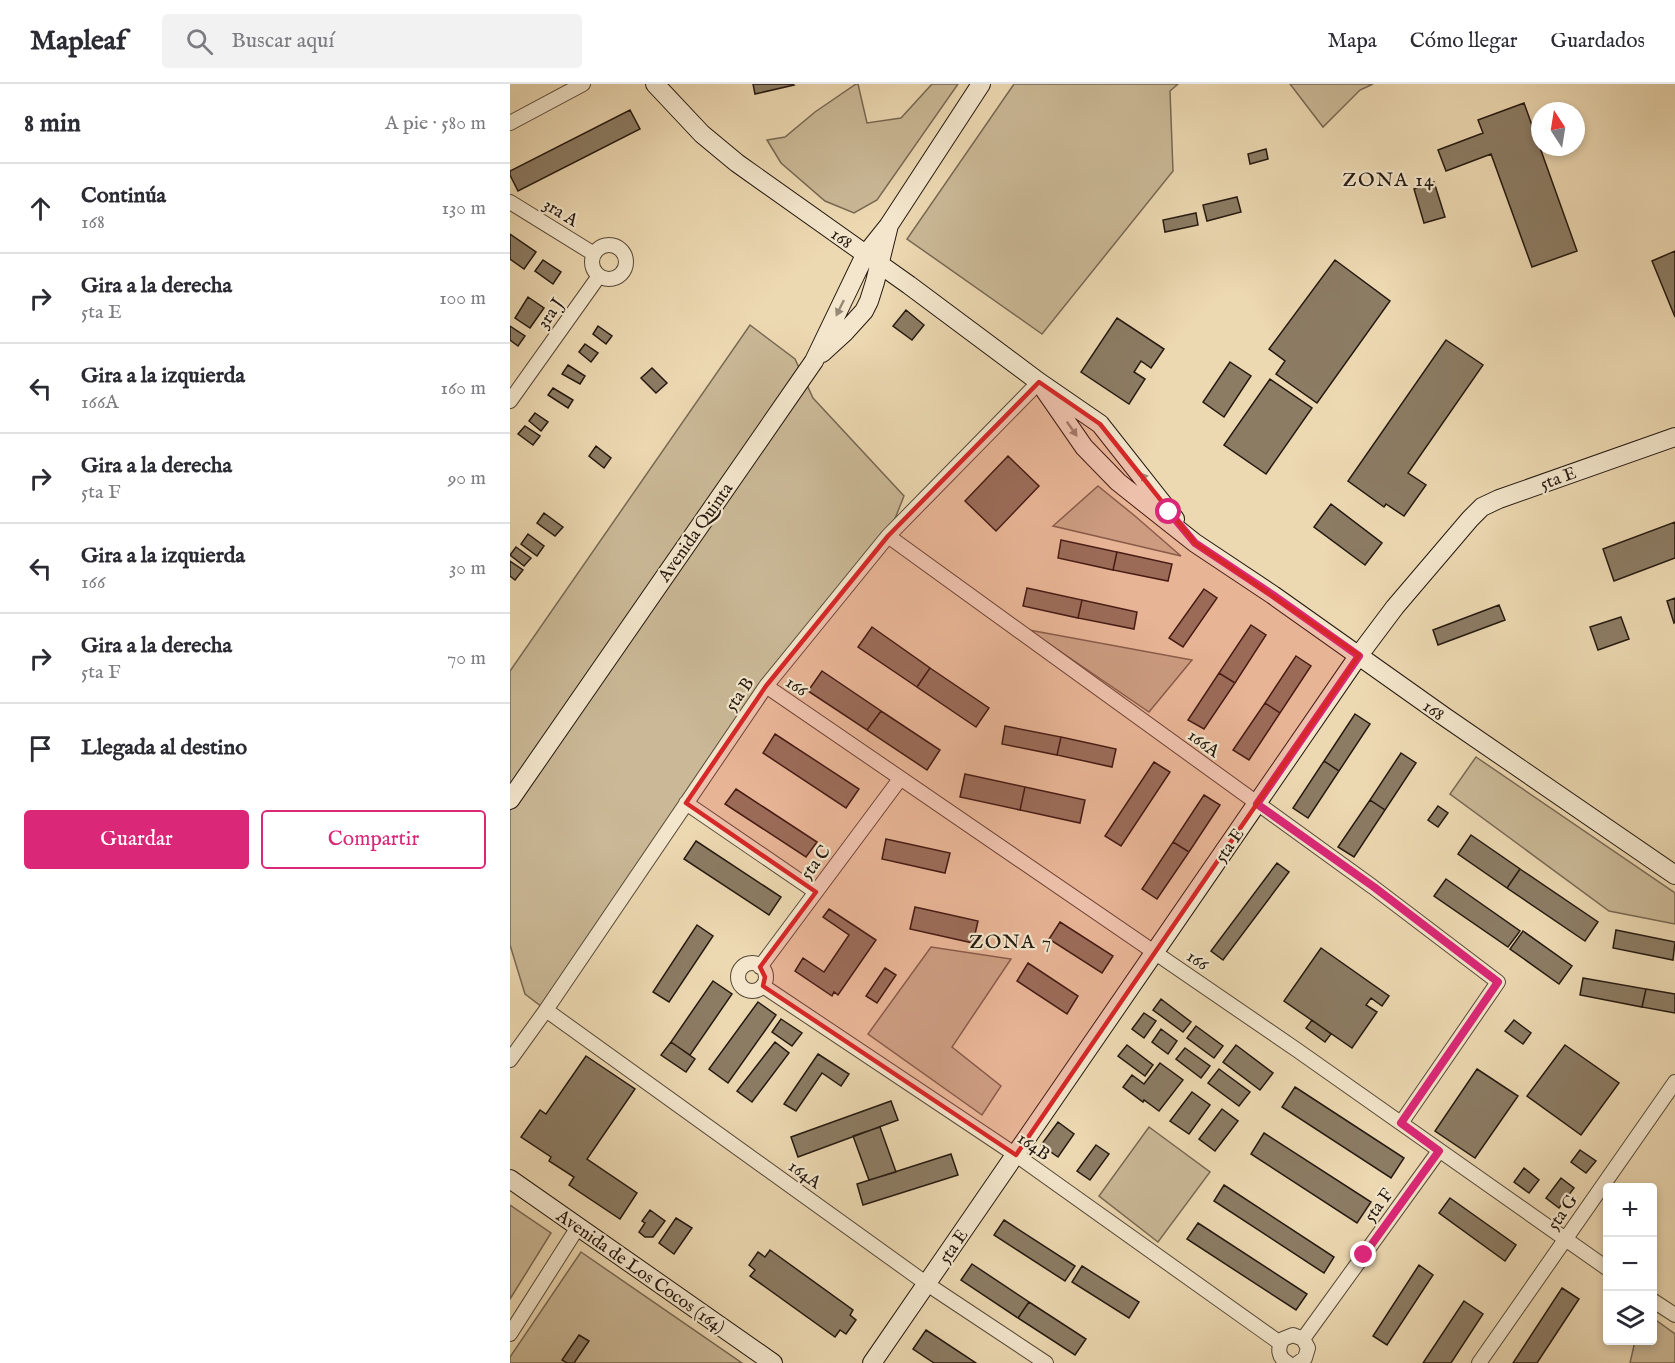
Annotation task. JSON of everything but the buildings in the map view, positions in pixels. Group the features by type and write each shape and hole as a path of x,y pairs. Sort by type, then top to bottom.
{"street":[{"path":"510,123 583,84"},
{"name":"168","path":"655,84 702,134 737,163 1100,424 1195,543"},
{"path":"814,361 864,311 869,301 872,260 889,225 981,84"},
{"name":"3ra A","path":"510,202 594,254"},
{"path":"608,244 619,248 626,257 625,267 619,276 609,279 599,276 593,268 594,254 602,246 608,244"},
{"name":"Avenida Quinta","path":"510,800 814,361 872,260"},
{"name":"3ra J","path":"510,401 599,276"},
{"path":"869,301 888,290 909,285"},
{"name":"168","path":"1039,382 1084,447 1118,483 1195,543 1675,875"},
{"name":"5ta B","path":"510,1060 766,687 888,536 1039,382"},
{"name":"5ta E","path":"872,1363 1359,656 1403,598 1470,519 1482,507 1499,499 1675,437"},
{"name":"166A","path":"888,536 1374,887 1498,982 1401,1123"},
{"name":"166","path":"766,687 1155,952 1603,1266"},
{"name":"5ta C","path":"760,967 900,779"},
{"path":"686,803 816,891"},
{"path":"754,964 760,967 765,973 763,986 754,991 747,991 738,981 739,972 746,965 754,964"},
{"name":"164B","path":"763,986 1016,1155 1280,1344"},
{"name":"164A","path":"546,1010 927,1284 1046,1363"},
{"name":"5ta G","path":"1479,1363 1675,1082"},
{"name":"5ta F","path":"1303,1339 1439,1151"},
{"name":"Avenida de Los Cocos (164)","path":"510,1179 773,1363"},
{"path":"510,1334 578,1227"},
{"path":"1657,1303 1675,1315"},
{"path":"1288,1363 1281,1357 1280,1344 1283,1339 1293,1335 1303,1339 1306,1343 1305,1358 1298,1363"}],"highlighted area":[{"path":"1039,382 1100,424 1195,543 1359,655 1016,1155 763,986 765,977 760,967 816,892 686,803 766,686 888,536"}],"shaded area":[{"path":"858,84 867,123 901,118 932,84 958,84 877,200 854,213 825,201 781,163 767,140 785,137 815,112"},
{"path":"1014,84 1178,84 1170,91 1173,171 1042,334 907,239"},
{"path":"1290,84 1373,84 1360,90 1323,127"},
{"path":"750,325 795,359 813,398 904,496 888,536 766,686 546,1010 525,994 510,945 510,671"},
{"path":"1098,486 1135,516 1181,556 1053,526"},
{"path":"1029,630 1192,660 1149,712"},
{"path":"1476,757 1675,893 1675,924 1609,911 1450,794"},
{"path":"931,947 1011,959 952,1047 1001,1086 982,1115 868,1034"},
{"path":"1149,1127 1210,1172 1158,1242 1099,1196"},
{"path":"510,1205 551,1233 510,1299"},
{"path":"581,1252 742,1363 510,1363 510,1357"},
{"path":"1657,1321 1675,1334 1675,1363 1630,1363 1634,1345 1657,1345"}],"district":[{"name":"ZONA 14","path":"1389,179"},
{"name":"ZONA 7","path":"1011,941"}],"route":[{"path":"1169,512 1195,543 1359,656 1257,804 1374,887 1498,982 1401,1123 1439,1151 1364,1255"}]}
